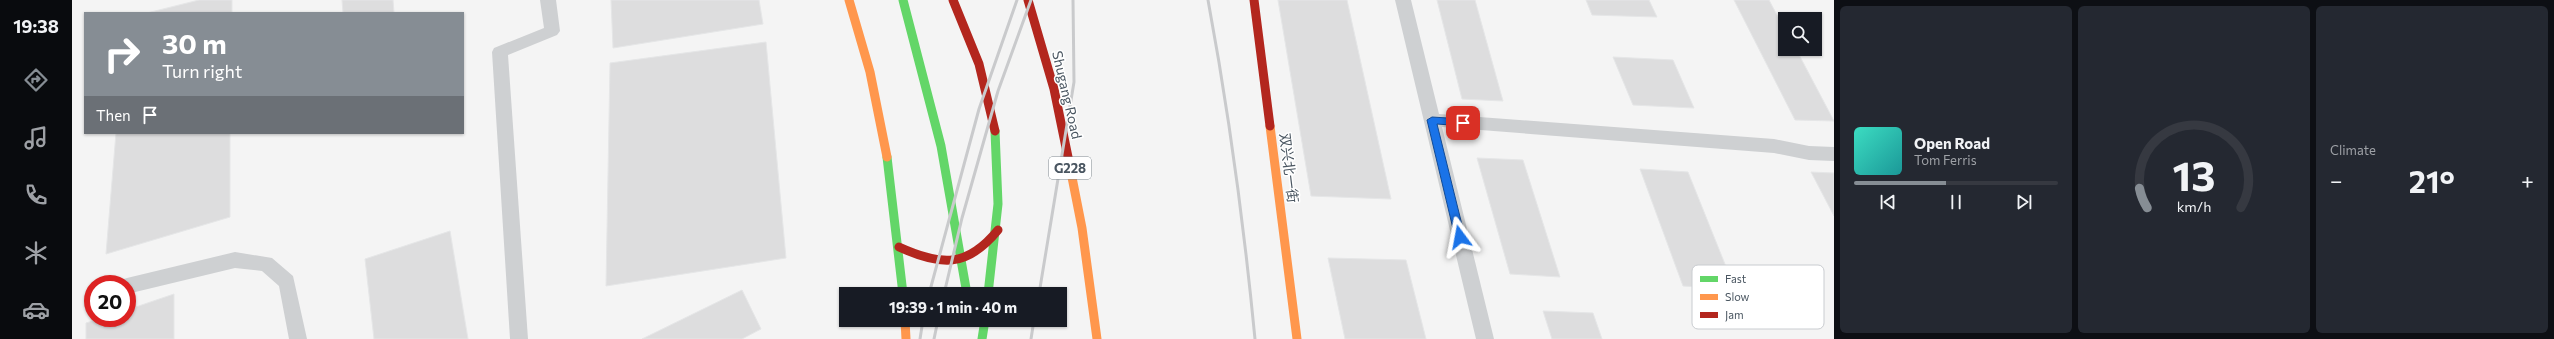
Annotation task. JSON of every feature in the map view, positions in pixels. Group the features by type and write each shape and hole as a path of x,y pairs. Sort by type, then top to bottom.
{"main road":[{"path":"849,0 872,82 899,248 902,287"},
{"path":"903,0 919,53 941,145 966,287"},
{"path":"953,0 978,55 996,130 1000,176 998,230 989,287"},
{"name":"Shugang Road","path":"1028,0 1054,89 1082,228 1097,339"},
{"name":"双兴北一街","path":"1254,0 1297,339"},
{"path":"899,248 920,259 942,261 968,258 985,247 998,230"},
{"path":"905,327 906,339"},
{"path":"982,339 983,327"}],"lane":[{"path":"519,339 500,52 552,31 548,0"},
{"path":"1403,0 1485,339"},
{"path":"1432,120 1774,146 1809,153 1834,154"},
{"path":"136,284 235,260 266,264 287,282 298,339"}],"building":[{"path":"199,0 232,0 232,12 151,12"},
{"path":"342,0 393,0 394,12 343,12"},
{"path":"611,0 759,0 763,24 613,48"},
{"path":"1278,0 1347,0 1391,199 1311,196"},
{"path":"1437,0 1475,0 1503,101 1462,99"},
{"path":"1586,0 1649,0 1657,17 1592,15"},
{"path":"1734,0 1769,0 1778,17 1778,56 1800,56 1834,121 1795,120"},
{"path":"766,42 786,258 606,286 610,63"},
{"path":"1613,57 1673,60 1694,108 1633,105"},
{"path":"116,134 230,134 230,217 106,254"},
{"path":"1477,158 1523,160 1560,277 1510,274"},
{"path":"1640,169 1688,172 1725,265 1692,265 1692,287 1683,286"},
{"path":"1811,172 1834,173 1834,216"},
{"path":"450,231 468,339 374,339 365,259"},
{"path":"1328,258 1406,260 1426,339 1345,339"},
{"path":"742,290 761,329 742,339 642,339"},
{"path":"174,294 174,339 86,339 86,327 136,327 136,307"},
{"path":"1543,311 1593,313 1602,339 1552,339"}],"railway":[{"path":"931,287 979,109 1017,0"},
{"path":"946,287 962,218 998,91 1031,0"},
{"path":"1040,287 1074,82 1073,0"},
{"path":"1208,0 1223,85 1235,169 1255,339"},
{"path":"920,339 922,327"},
{"path":"934,339 937,327"},
{"path":"1031,339 1033,327"}],"traffic: fast":[{"path":"903,0 933,109 956,220 966,287"},
{"path":"989,287 998,204 995,131"},
{"path":"887,157 902,287"},
{"path":"982,339 984,327"}],"traffic: slow":[{"path":"849,0 870,72 887,157"},
{"path":"1270,126 1297,339"},
{"path":"1069,162 1082,228 1097,339"},
{"path":"905,327 906,339"}],"traffic: jam":[{"path":"953,0 979,64 989,97 995,131"},
{"path":"1028,0 1054,89 1069,162"},
{"path":"1254,0 1270,126"},
{"path":"899,247 914,254 928,258 941,261 953,261 965,258 976,252 987,243 998,230"}],"route":[{"path":"1460,237 1432,120 1463,123"}]}
